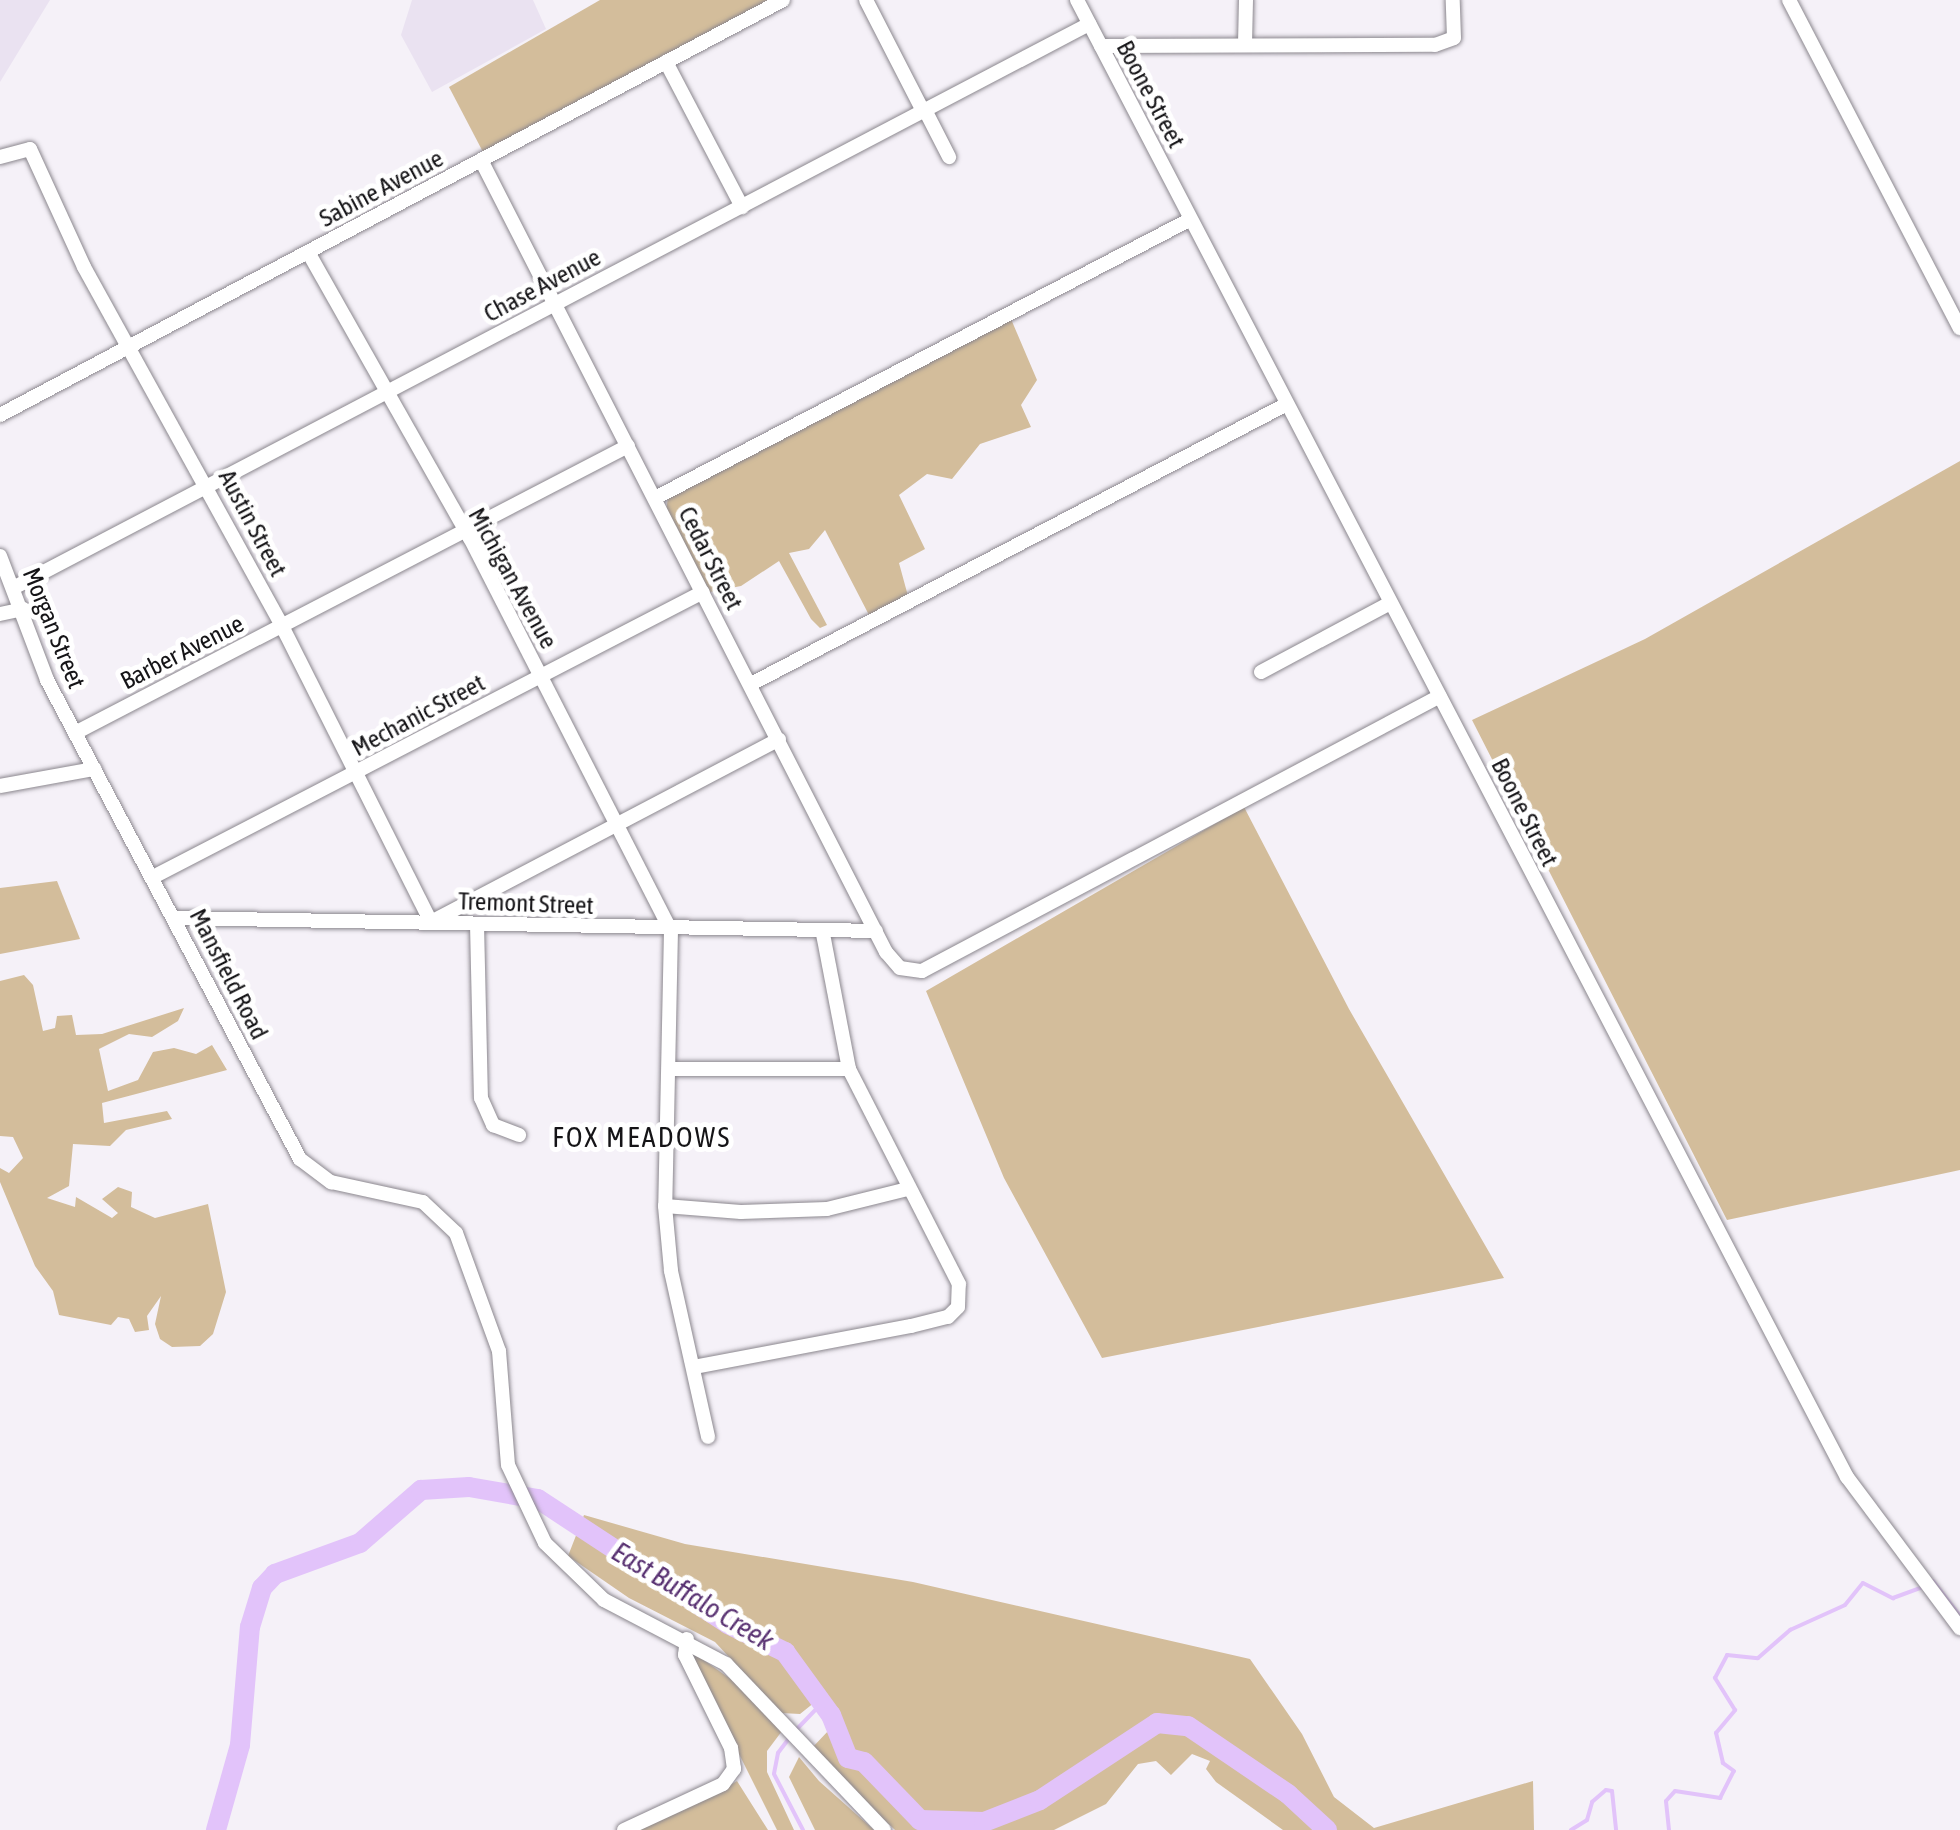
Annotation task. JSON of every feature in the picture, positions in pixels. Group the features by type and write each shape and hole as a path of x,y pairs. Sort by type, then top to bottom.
{"street":[{"name":"Sabine Avenue","path":"0,415 783,0"},
{"path":"866,0 949,158"},
{"name":"Boone Street","path":"1077,0 1847,1477 1960,1628"},
{"path":"1245,44 1246,0"},
{"path":"1100,46 1435,45 1454,38 1453,0"},
{"path":"1789,0 1960,328"},
{"name":"Chase Avenue","path":"16,587 1089,24"},
{"path":"666,62 742,207"},
{"name":"Austin Street","path":"0,157 30,149 130,346 282,626 430,922"},
{"name":"Cedar Street","path":"480,160 876,931 892,961 908,972 930,967 1440,696"},
{"path":"655,498 1191,220"},
{"name":"Michigan Avenue","path":"308,252 464,532 671,930"},
{"path":"751,684 1288,404"},
{"name":"Barber Avenue","path":"75,732 628,446"},
{"name":"Morgan Street","path":"0,556 16,587 47,680 94,769"},
{"name":"Mechanic Street","path":"153,877 703,592"},
{"path":"1261,672 1390,603"},
{"path":"0,614 22,610"},
{"path":"430,922 779,739"},
{"path":"0,786 94,769"},
{"name":"Mansfield Road","path":"94,769 305,1166 332,1182 431,1207 461,1244 493,1328 512,1476 546,1543 594,1592 687,1640"},
{"name":"Tremont Street","path":"175,918 823,934 876,931"},
{"path":"477,924 481,1098 494,1125 518,1135"},
{"path":"671,930 665,1206 671,1271 708,1437"},
{"path":"694,1367 948,1316 958,1307 959,1284 849,1069 823,934"},
{"path":"669,1069 849,1069"},
{"path":"665,1206 741,1212 828,1209 908,1189"},
{"path":"624,1830 723,1784 734,1769 731,1748 685,1655 687,1640 736,1673 884,1830"}],"shaded area":[{"path":"0,0 50,0 0,82"},
{"path":"412,0 533,0 546,29 432,92 401,35"},
{"path":"600,0 769,0 483,152 449,87"},
{"path":"1011,319 1037,380 1021,405 1031,427 980,444 952,479 927,474 899,495 925,549 899,563 908,596 869,615 825,530 809,549 789,553 827,625 820,628 811,619 779,561 741,586 710,592 666,512 668,497"},
{"path":"1960,461 1960,1170 1727,1220 1472,720 1645,639"},
{"path":"1244,807 1349,1009 1504,1278 1102,1358 1004,1178 926,991"},
{"path":"57,881 80,939 0,954 0,888"},
{"path":"24,975 33,985 43,1031 55,1028 57,1016 72,1015 76,1035 102,1034 184,1008 178,1021 152,1037 129,1034 99,1049 108,1091 138,1080 153,1052 174,1048 196,1054 212,1045 227,1070 102,1103 104,1123 167,1111 172,1119 126,1130 110,1146 73,1144 69,1186 47,1198 75,1207 76,1197 112,1218 118,1213 102,1199 118,1187 132,1192 131,1207 155,1218 208,1204 226,1292 213,1334 200,1346 172,1347 160,1339 155,1324 161,1296 147,1316 149,1330 135,1332 129,1319 118,1317 111,1325 59,1315 53,1291 35,1266 0,1182 0,1168 9,1173 23,1158 13,1137 0,1136 0,981"},
{"path":"584,1515 685,1544 913,1582 1250,1659 1302,1734 1334,1797 1374,1828 1533,1781 1534,1830 1283,1830 1216,1782 1206,1769 1210,1761 1192,1754 1171,1775 1156,1761 1138,1764 1106,1804 1054,1830 895,1830 810,1750 830,1729 815,1702 800,1714 781,1713 715,1642 629,1598 568,1556"},
{"path":"695,1654 742,1687 782,1731 767,1751 767,1772 794,1830 777,1830 694,1664"},
{"path":"799,1757 819,1781 874,1830 815,1830 789,1777"},
{"path":"737,1781 768,1830 636,1830 717,1793"}],"waterway":[{"name":"East Buffalo Creek","path":"216,1830 240,1745 250,1627 262,1588 275,1574 360,1543 421,1490 469,1487 538,1499 728,1624 785,1652 831,1715 848,1758 864,1762 920,1820 984,1822 1040,1800 1157,1723 1188,1726 1288,1794 1327,1830"},
{"path":"1933,1581 1960,1616"},
{"path":"1669,1830 1666,1801 1675,1791 1720,1798 1734,1771 1723,1763 1716,1733 1735,1710 1715,1678 1727,1655 1758,1658 1790,1630 1845,1605 1863,1583 1893,1598 1921,1588"},
{"path":"796,1730 823,1702"},
{"path":"790,1737 778,1753 774,1774 803,1830"},
{"path":"1571,1830 1587,1820 1592,1802 1606,1790 1612,1791 1616,1830"}],"district":[{"name":"FOX MEADOWS","path":"642,1137"}]}
